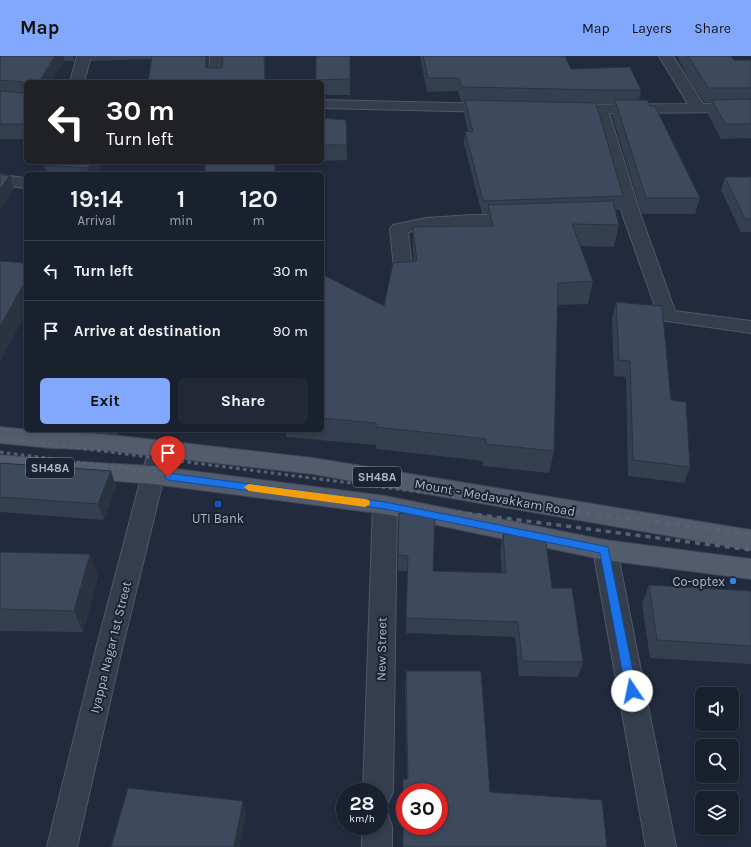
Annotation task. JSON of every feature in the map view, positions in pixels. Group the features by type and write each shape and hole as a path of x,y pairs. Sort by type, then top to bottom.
{"main road":[{"name":"Mount - Medavakkam Road","path":"0,435 51,440 104,436 160,448 313,466 690,531 751,540"},
{"name":"SH48A","path":"0,463 153,475 385,505 605,550 751,569"}],"street":[{"path":"78,80 84,56"},
{"path":"216,80 217,56"},
{"path":"666,56 699,109"},
{"path":"324,104 506,108"},
{"path":"553,109 699,109 749,111"},
{"path":"601,110 624,217 667,316 751,327"},
{"path":"0,180 24,183"},
{"path":"404,277 399,230 408,226 445,222 530,219"},
{"name":"Iyappa Nagar 1st Street","path":"62,847 160,448"},
{"name":"New Street","path":"378,783 385,505"},
{"path":"605,550 661,847"},
{"path":"376,847 377,835"}],"building":[{"path":"0,56 55,56 40,80 24,80 24,124 0,124 0,91 23,93 23,84 22,82 0,80"},
{"path":"152,56 206,56 206,68 222,68 223,56 264,56 265,80 148,80"},
{"path":"316,56 350,56 350,79 316,80"},
{"path":"423,56 565,56 571,69 630,67 641,90 462,87 459,78 428,78"},
{"path":"688,56 731,56 734,60 751,60 751,88 708,88"},
{"path":"751,99 751,124 725,124 712,100"},
{"path":"465,100 596,103 623,196 483,201 465,131 473,132"},
{"path":"615,100 647,100 650,106 655,106 700,198 646,198"},
{"path":"324,118 346,120 347,145 324,145"},
{"path":"45,164 91,164 88,168 44,165"},
{"path":"205,164 275,164 275,172 205,172"},
{"path":"0,175 10,175 0,190"},
{"path":"725,177 751,177 751,219 745,219"},
{"path":"613,201 619,225 572,224 593,281 558,283 554,451 486,444 486,439 376,427 376,423 324,418 324,275 384,306 393,263 417,261 413,227 493,226 488,205"},
{"path":"0,261 24,263 24,287 22,287 0,327"},
{"path":"616,302 662,306 671,400 686,402 690,467 633,460 630,361 619,360"},
{"path":"0,463 111,471 98,504 0,497"},
{"path":"399,513 435,515 433,571 506,573 503,534 545,535 552,588 572,588 583,662 522,661 518,622 406,618 408,556 398,555"},
{"path":"0,552 90,554 74,611 0,609"},
{"path":"649,585 751,591 751,646 657,640"},
{"path":"406,671 481,671 490,792 602,800 607,847 403,847 403,835 448,835 448,783 403,783 403,779 408,779"},
{"path":"128,788 243,801 234,847 111,847"}],"railway":[{"path":"0,438 584,513"},
{"path":"0,452 465,513"},
{"path":"457,512 751,550"},
{"path":"576,512 751,534"}],"slow traffic":[{"path":"249,487 365,503"}],"place":[{"name":"UTI Bank","path":"218,504"},
{"name":"Co-optex","path":"733,581"}],"route":[{"path":"168,477 385,505 605,550 632,691"}]}
